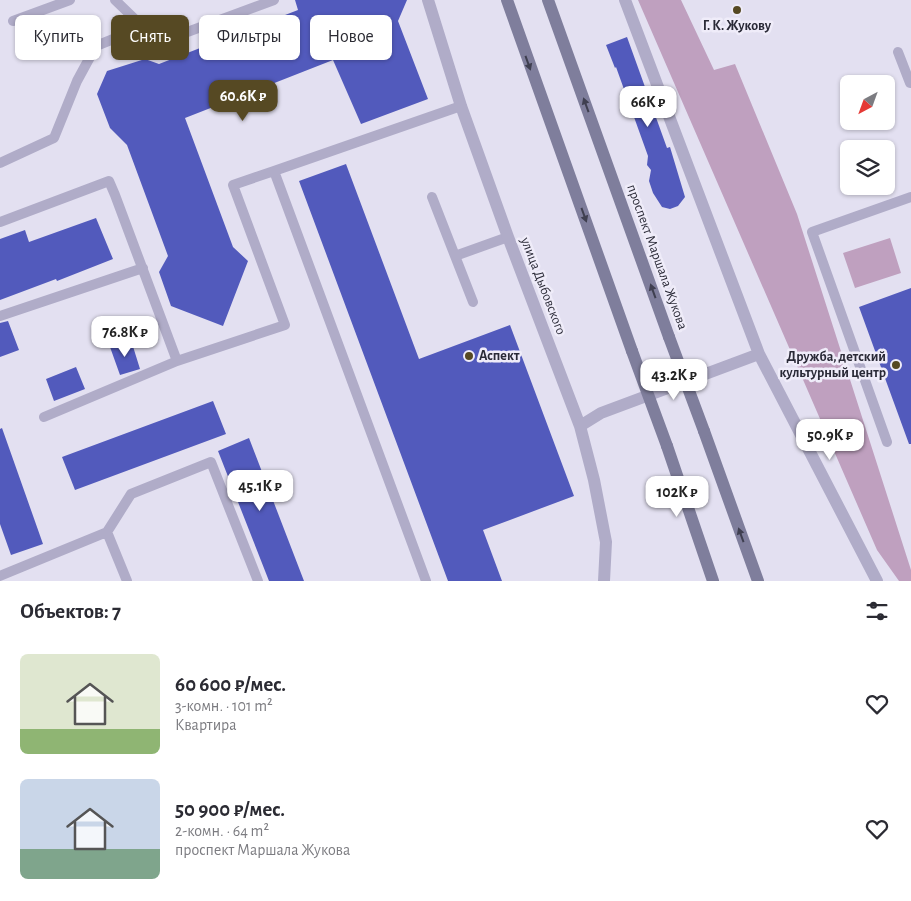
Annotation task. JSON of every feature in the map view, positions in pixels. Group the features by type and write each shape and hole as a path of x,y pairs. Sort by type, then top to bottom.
{"main road":[{"path":"507,0 667,446 713,581"},
{"name":"проспект Маршала Жукова","path":"548,0 758,581"}],"street":[{"path":"625,0 759,354 876,581"},
{"name":"улица Дыбовского","path":"429,3 460,106 580,426 594,480 606,542 604,581"},
{"path":"580,426 601,413 759,354"}],"lane":[{"path":"12,20 70,0"},
{"path":"115,0 131,15"},
{"path":"189,31 274,0"},
{"path":"0,163 54,138 77,81 96,46 111,40"},
{"path":"898,52 911,84"},
{"path":"44,417 178,361 285,325 233,185 460,106"},
{"path":"274,171 426,581"},
{"path":"0,222 109,181 178,361"},
{"path":"432,197 472,302"},
{"path":"887,442 812,232 911,197"},
{"path":"455,256 508,237"},
{"path":"0,316 143,268"},
{"path":"0,576 107,532 131,494 211,462 256,580"},
{"path":"107,532 127,581"}],"shaded area":[{"path":"638,0 681,0 714,70 735,64 797,214 911,570 911,581 899,581 877,550"},
{"path":"890,238 901,273 855,288 843,253"}],"building":[{"path":"295,0 407,0 398,21 428,99 361,124 333,60 185,118 233,247 248,261 223,326 171,306 159,272 168,256 127,145 110,128 97,94 107,71 142,60 159,64 169,60 189,60 189,52 199,48 199,60 300,60 300,15 285,15 298,10"},
{"path":"627,37 667,148 670,147 685,197 678,206 670,209 662,207 653,193 649,181 651,170 647,165 648,156 616,67 606,45"},
{"path":"346,164 419,359 510,325 574,496 483,530 502,581 448,581 299,181"},
{"path":"96,218 113,259 57,281 56,279 0,300 0,239 25,230 29,242"},
{"name":"Дружба, детский культурный центр","path":"911,288 911,444 909,444 859,307"},
{"path":"8,321 19,350 0,357 0,323"},
{"path":"131,340 140,369 120,375 110,347"},
{"path":"76,367 85,389 54,401 46,379"},
{"path":"213,401 226,434 75,490 62,457"},
{"path":"2,428 43,544 11,555 0,524 0,429"},
{"path":"249,438 304,581 269,581 218,451"}],"place":[{"name":"Г. К. Жукову","path":"737,10"},
{"name":"Аспект","path":"469,356"},
{"name":"Дружба, детский культурный центр","path":"896,365"}]}
